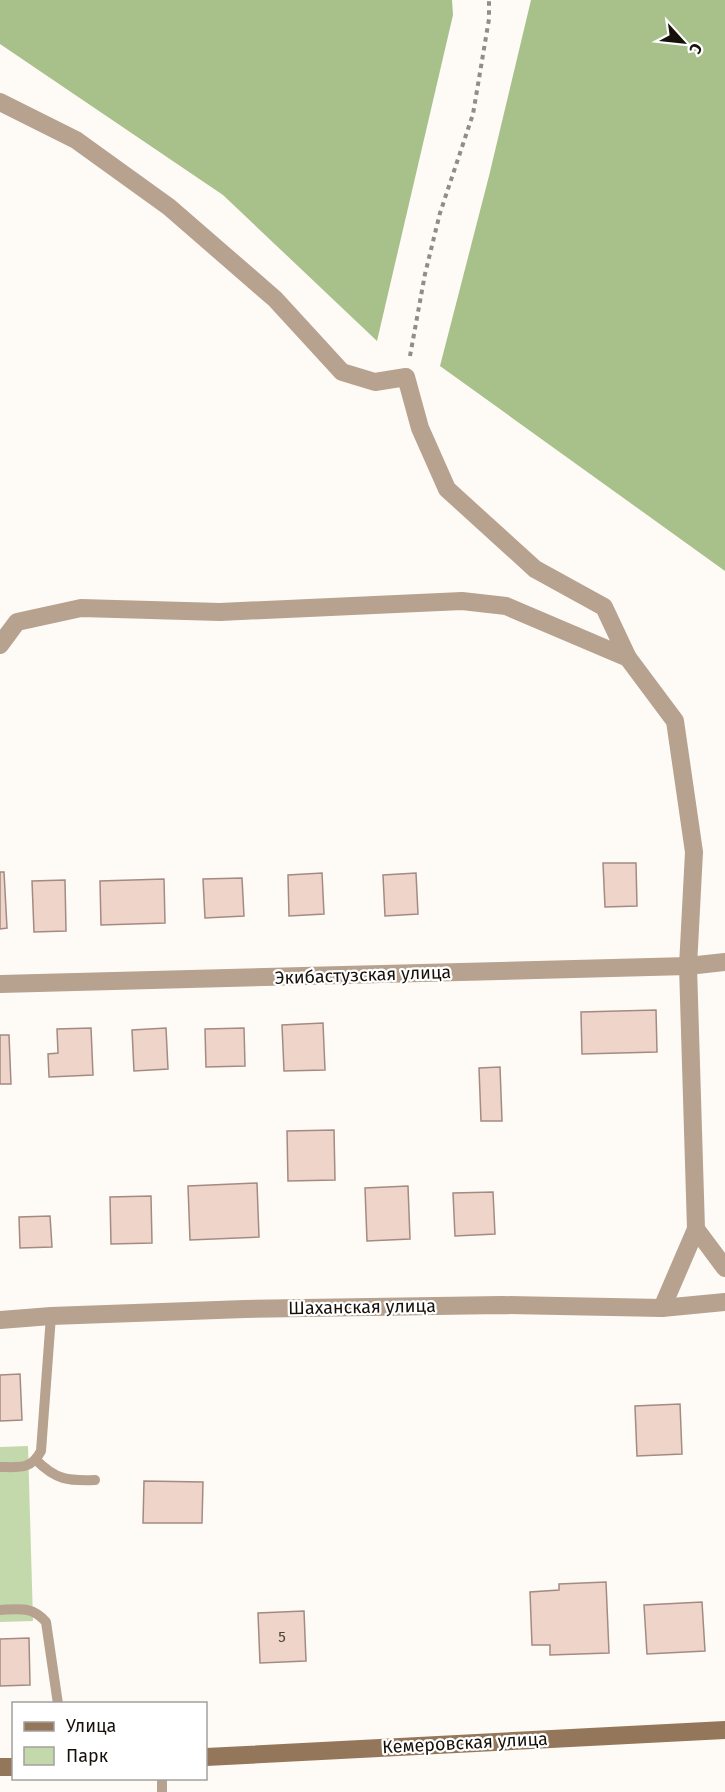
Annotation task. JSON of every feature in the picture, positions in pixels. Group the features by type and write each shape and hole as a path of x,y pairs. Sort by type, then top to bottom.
{"street":[{"path":"0,102 76,140 169,207 275,299 342,372 375,382 406,377 420,428 447,489 535,569 604,607 627,658 675,721 693,852 688,966 696,1229 662,1308"},
{"path":"0,645 17,622 81,608 220,612 462,602 506,606 627,658"},
{"name":"Экибастузская улица","path":"0,984 688,966 725,962"},
{"path":"696,1229 725,1268"},
{"name":"Шаханская улица","path":"0,1320 245,1309 490,1305 662,1308 725,1302"},
{"name":"Кемеровская улица","path":"207,1757 725,1730"}],"lane":[{"path":"0,1467 26,1467 36,1460 41,1451 51,1316"},
{"path":"36,1460 49,1473 62,1478 72,1481 95,1480"},
{"path":"0,1610 37,1612 46,1622 58,1702"}],"path":[{"path":"406,377 425,274 440,213 473,114 489,19 489,0"}],"green space":[{"path":"0,0 452,0 453,15 377,341 223,195 0,44"},
{"path":"531,0 725,0 725,571 440,366"},
{"path":"28,1446 33,1621 0,1622 0,1447"}],"building":[{"path":"603,863 636,863 637,906 605,907"},
{"path":"0,872 4,872 7,928 0,929"},
{"path":"322,873 324,914 289,916 288,875"},
{"path":"416,873 418,914 385,916 383,875"},
{"path":"242,878 244,916 205,918 203,879"},
{"path":"164,879 165,923 101,925 100,881"},
{"path":"65,880 66,931 34,932 32,881"},
{"path":"656,1010 657,1052 582,1054 581,1012"},
{"path":"323,1023 325,1070 284,1071 282,1025"},
{"path":"91,1028 93,1075 49,1077 48,1054 58,1053 57,1029"},
{"path":"166,1028 168,1069 134,1071 132,1030"},
{"path":"244,1028 245,1066 206,1067 205,1029"},
{"path":"0,1035 9,1035 11,1084 0,1084"},
{"path":"500,1067 502,1121 481,1121 479,1068"},
{"path":"334,1130 335,1180 288,1181 287,1131"},
{"path":"257,1183 259,1237 190,1240 188,1186"},
{"path":"408,1186 410,1239 367,1241 365,1188"},
{"path":"493,1192 495,1234 455,1236 453,1193"},
{"path":"151,1196 152,1243 111,1244 110,1197"},
{"path":"50,1216 52,1247 20,1248 19,1217"},
{"path":"20,1374 22,1420 0,1421 0,1375"},
{"path":"680,1404 682,1454 637,1456 635,1406"},
{"path":"144,1481 203,1482 202,1523 143,1523"},
{"path":"606,1582 609,1653 550,1655 550,1645 532,1645 530,1592 559,1590 559,1584"},
{"path":"702,1602 705,1651 647,1654 644,1605"},
{"path":"304,1611 306,1661 260,1663 258,1613"},
{"path":"29,1638 30,1685 0,1686 0,1639"}]}
